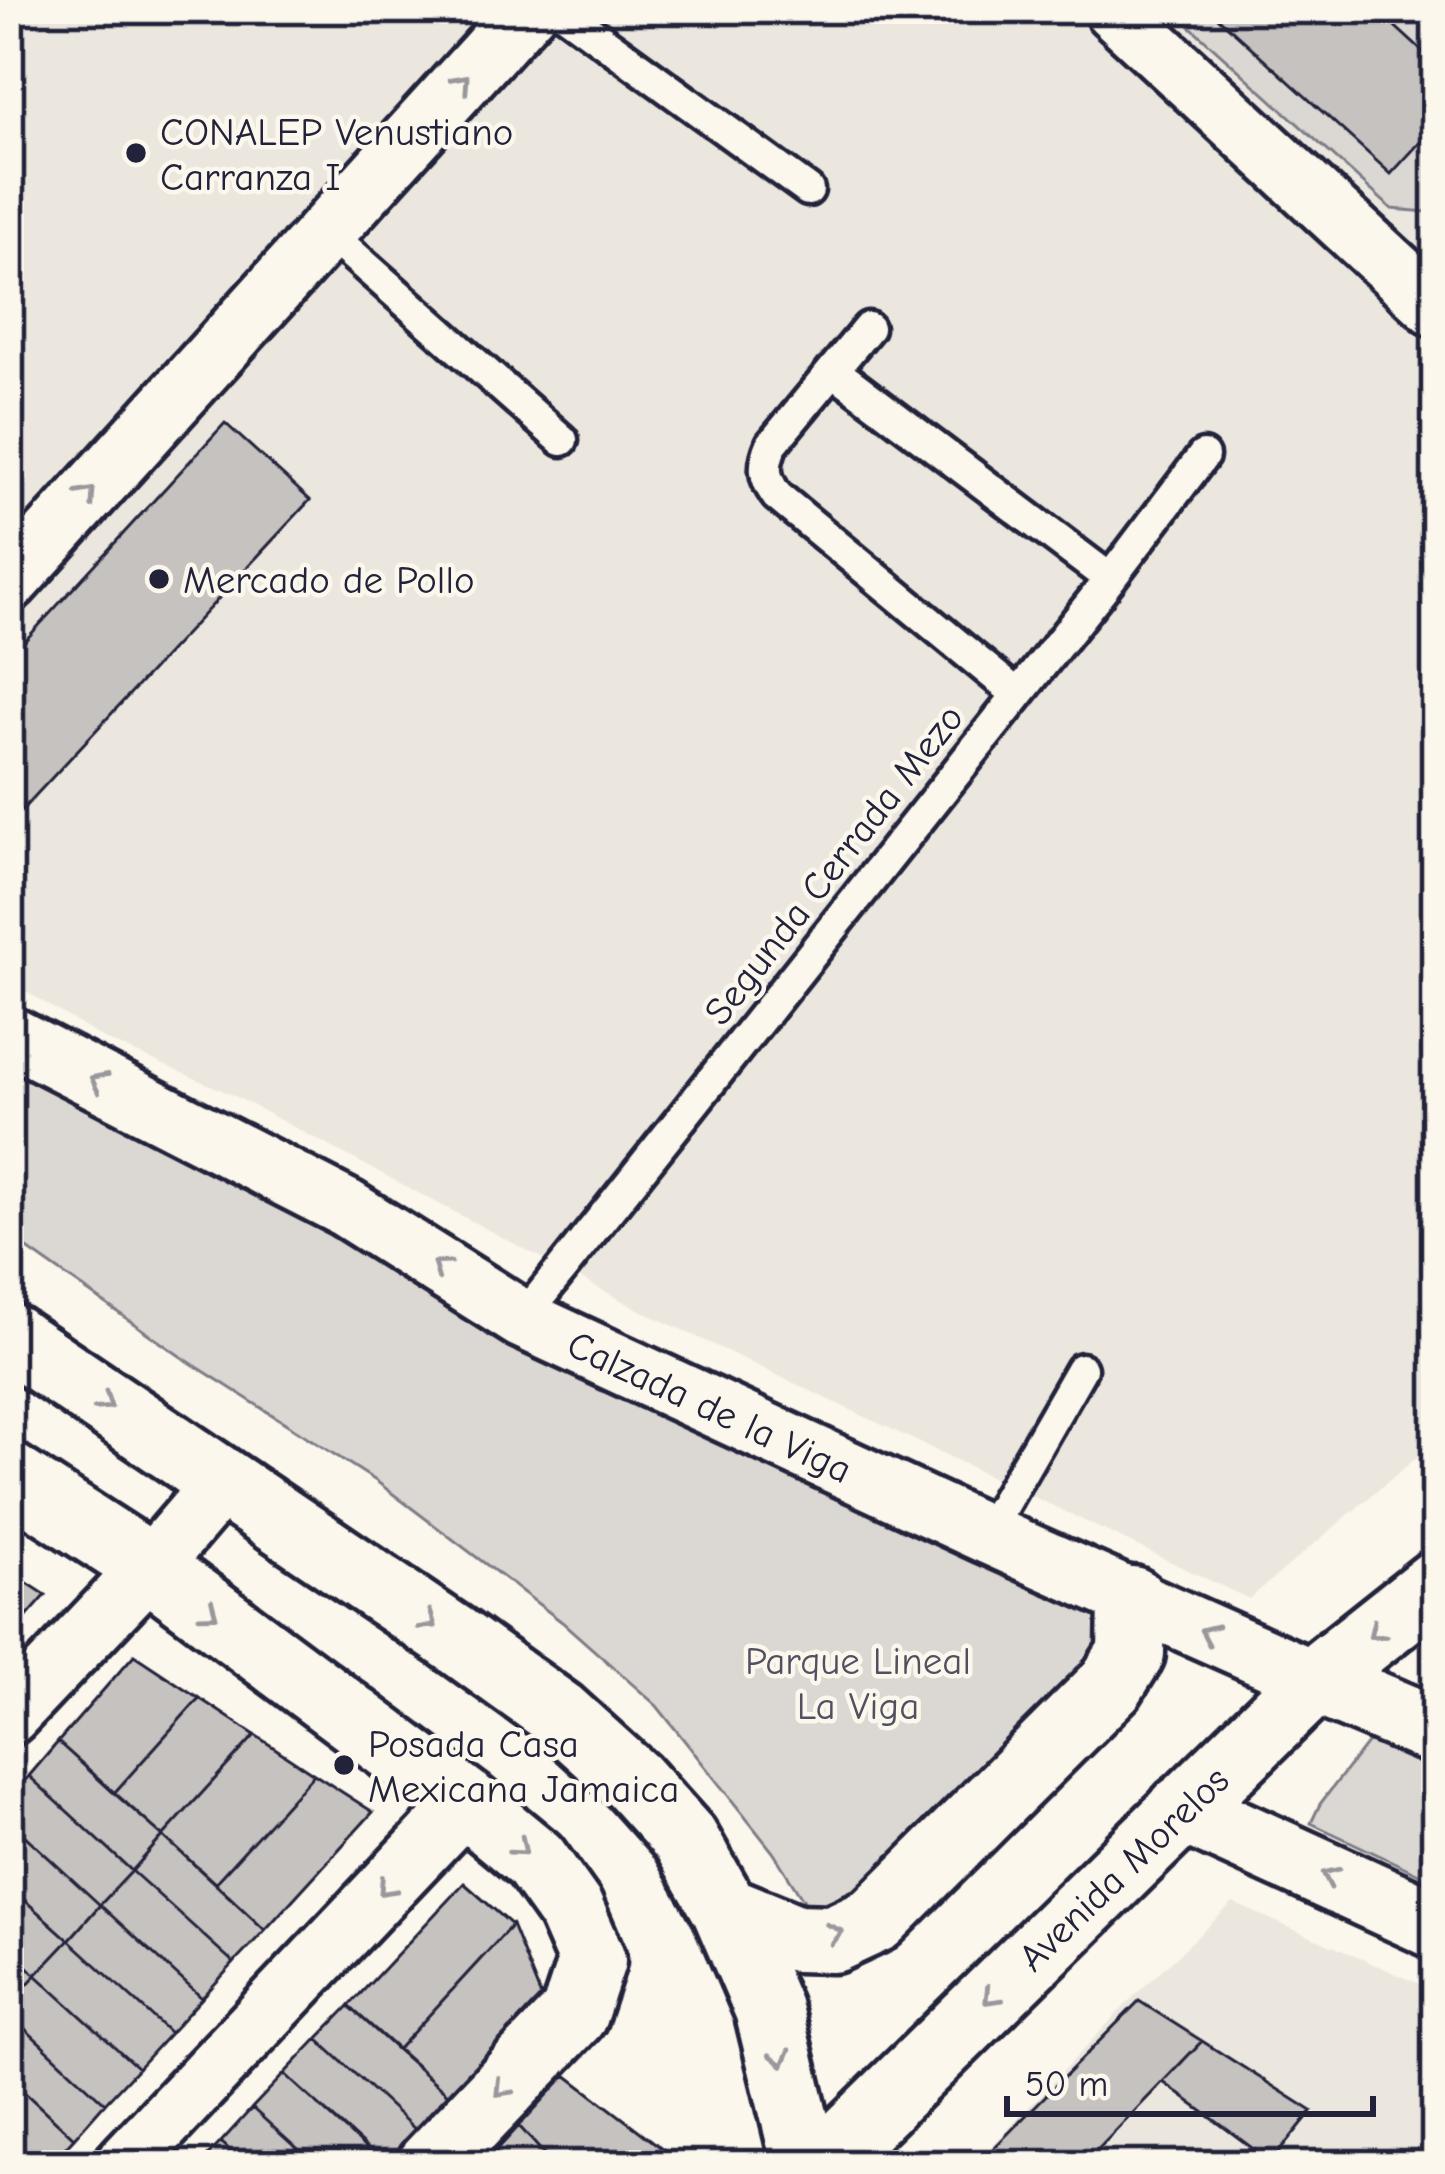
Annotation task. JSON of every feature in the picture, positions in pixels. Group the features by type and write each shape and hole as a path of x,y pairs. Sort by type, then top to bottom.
{"main road":[{"path":"9,1337 559,1714 632,1780 685,1839 725,1909 768,2008 806,2165"},
{"path":"9,1476 150,1567 466,1803 535,1860 570,1909 592,1960 574,2014 430,2165"},
{"name":"Avenida Morelos","path":"821,2165 1316,1680 1436,1584"},
{"path":"725,1909 796,1938 832,1939 876,1919 1111,1685 1131,1653 1132,1600"},
{"name":"Calzada de la Viga","path":"1316,1680 1436,1731"},
{"path":"1182,1809 1436,1925"}],"street":[{"path":"9,582 528,9"},
{"path":"1113,9 1426,278"},
{"name":"Calzada de la Viga","path":"9,1035 346,1208 522,1319 986,1534 1316,1680"},
{"path":"9,1716 222,1484"},
{"path":"123,2165 466,1803"}],"lane":[{"path":"559,9 808,190"},
{"path":"327,232 562,440"},
{"path":"868,328 772,444 765,461 766,481 777,496 1017,694"},
{"path":"833,371 1110,579"},
{"name":"Segunda Cerrada Mezo","path":"522,1319 1203,456"},
{"path":"986,1534 1082,1369"}],"shaded area":[{"path":"9,9 1436,9 1436,1441 1249,1599 640,1310 233,1095 102,1038 9,981"},
{"path":"1233,1903 1436,1991 1436,2165 974,2165 1133,1997"}],"green space":[{"path":"1171,9 1436,9 1436,203 1427,212 1392,209"},
{"name":"Parque Lineal La Viga","path":"9,1060 1100,1615 1102,1667 910,1874 813,1915 773,1852 657,1706 562,1622 376,1481 180,1356 9,1236"},
{"path":"1385,1739 1436,1756 1436,1882 1311,1823 1367,1743"}],"building":[{"path":"1209,9 1376,9 1436,64 1436,125 1391,174"},
{"name":"Mercado de Pollo","path":"225,423 310,500 9,824 9,658"},
{"path":"9,1571 46,1595 11,1635 9,1634"},
{"path":"134,1655 199,1698 114,1793 58,1742"},
{"path":"199,1698 255,1735 163,1836 114,1793"},
{"path":"255,1735 314,1774 215,1883 163,1836"},
{"path":"58,1742 163,1836 132,1871 29,1776"},
{"path":"314,1774 373,1812 265,1930 215,1883"},
{"path":"29,1776 132,1871 100,1905 9,1821 9,1797"},
{"path":"9,1821 100,1905 69,1940 9,1886"},
{"path":"163,1836 265,1930 234,1963 132,1871"},
{"path":"132,1871 234,1963 202,1998 100,1905"},
{"path":"464,1883 512,1925 397,2050 349,2006"},
{"path":"9,1886 69,1940 36,1975 9,1950"},
{"path":"100,1905 202,1998 170,2033 69,1940"},
{"path":"512,1925 541,1997 450,2096 397,2050"},
{"path":"69,1940 170,2033 138,2068 36,1975"},
{"path":"9,1950 36,1975 9,2004"},
{"path":"36,1975 138,2068 105,2103 9,2014 9,2004"},
{"path":"1139,2001 1202,2041 1083,2165 977,2165"},
{"path":"349,2006 450,2096 417,2131 317,2039"},
{"path":"9,2014 105,2103 74,2138 9,2078"},
{"path":"317,2039 417,2131 386,2165 284,2074"},
{"path":"1202,2041 1312,2111 1271,2162 1163,2082"},
{"path":"284,2074 384,2165 315,2165 252,2108"},
{"path":"566,2075 684,2165 554,2165 519,2126"},
{"path":"9,2078 74,2138 49,2165 34,2165 9,2142"},
{"path":"252,2108 315,2165 246,2165 221,2142"},
{"path":"519,2126 554,2165 483,2165"},
{"path":"9,2142 34,2165 9,2165"},
{"path":"221,2142 246,2165 199,2165"}],"place":[{"name":"CONALEP Venustiano Carranza I","path":"136,153"},
{"name":"Mercado de Pollo","path":"159,579"},
{"name":"Posada Casa Mexicana Jamaica","path":"344,1765"}]}
